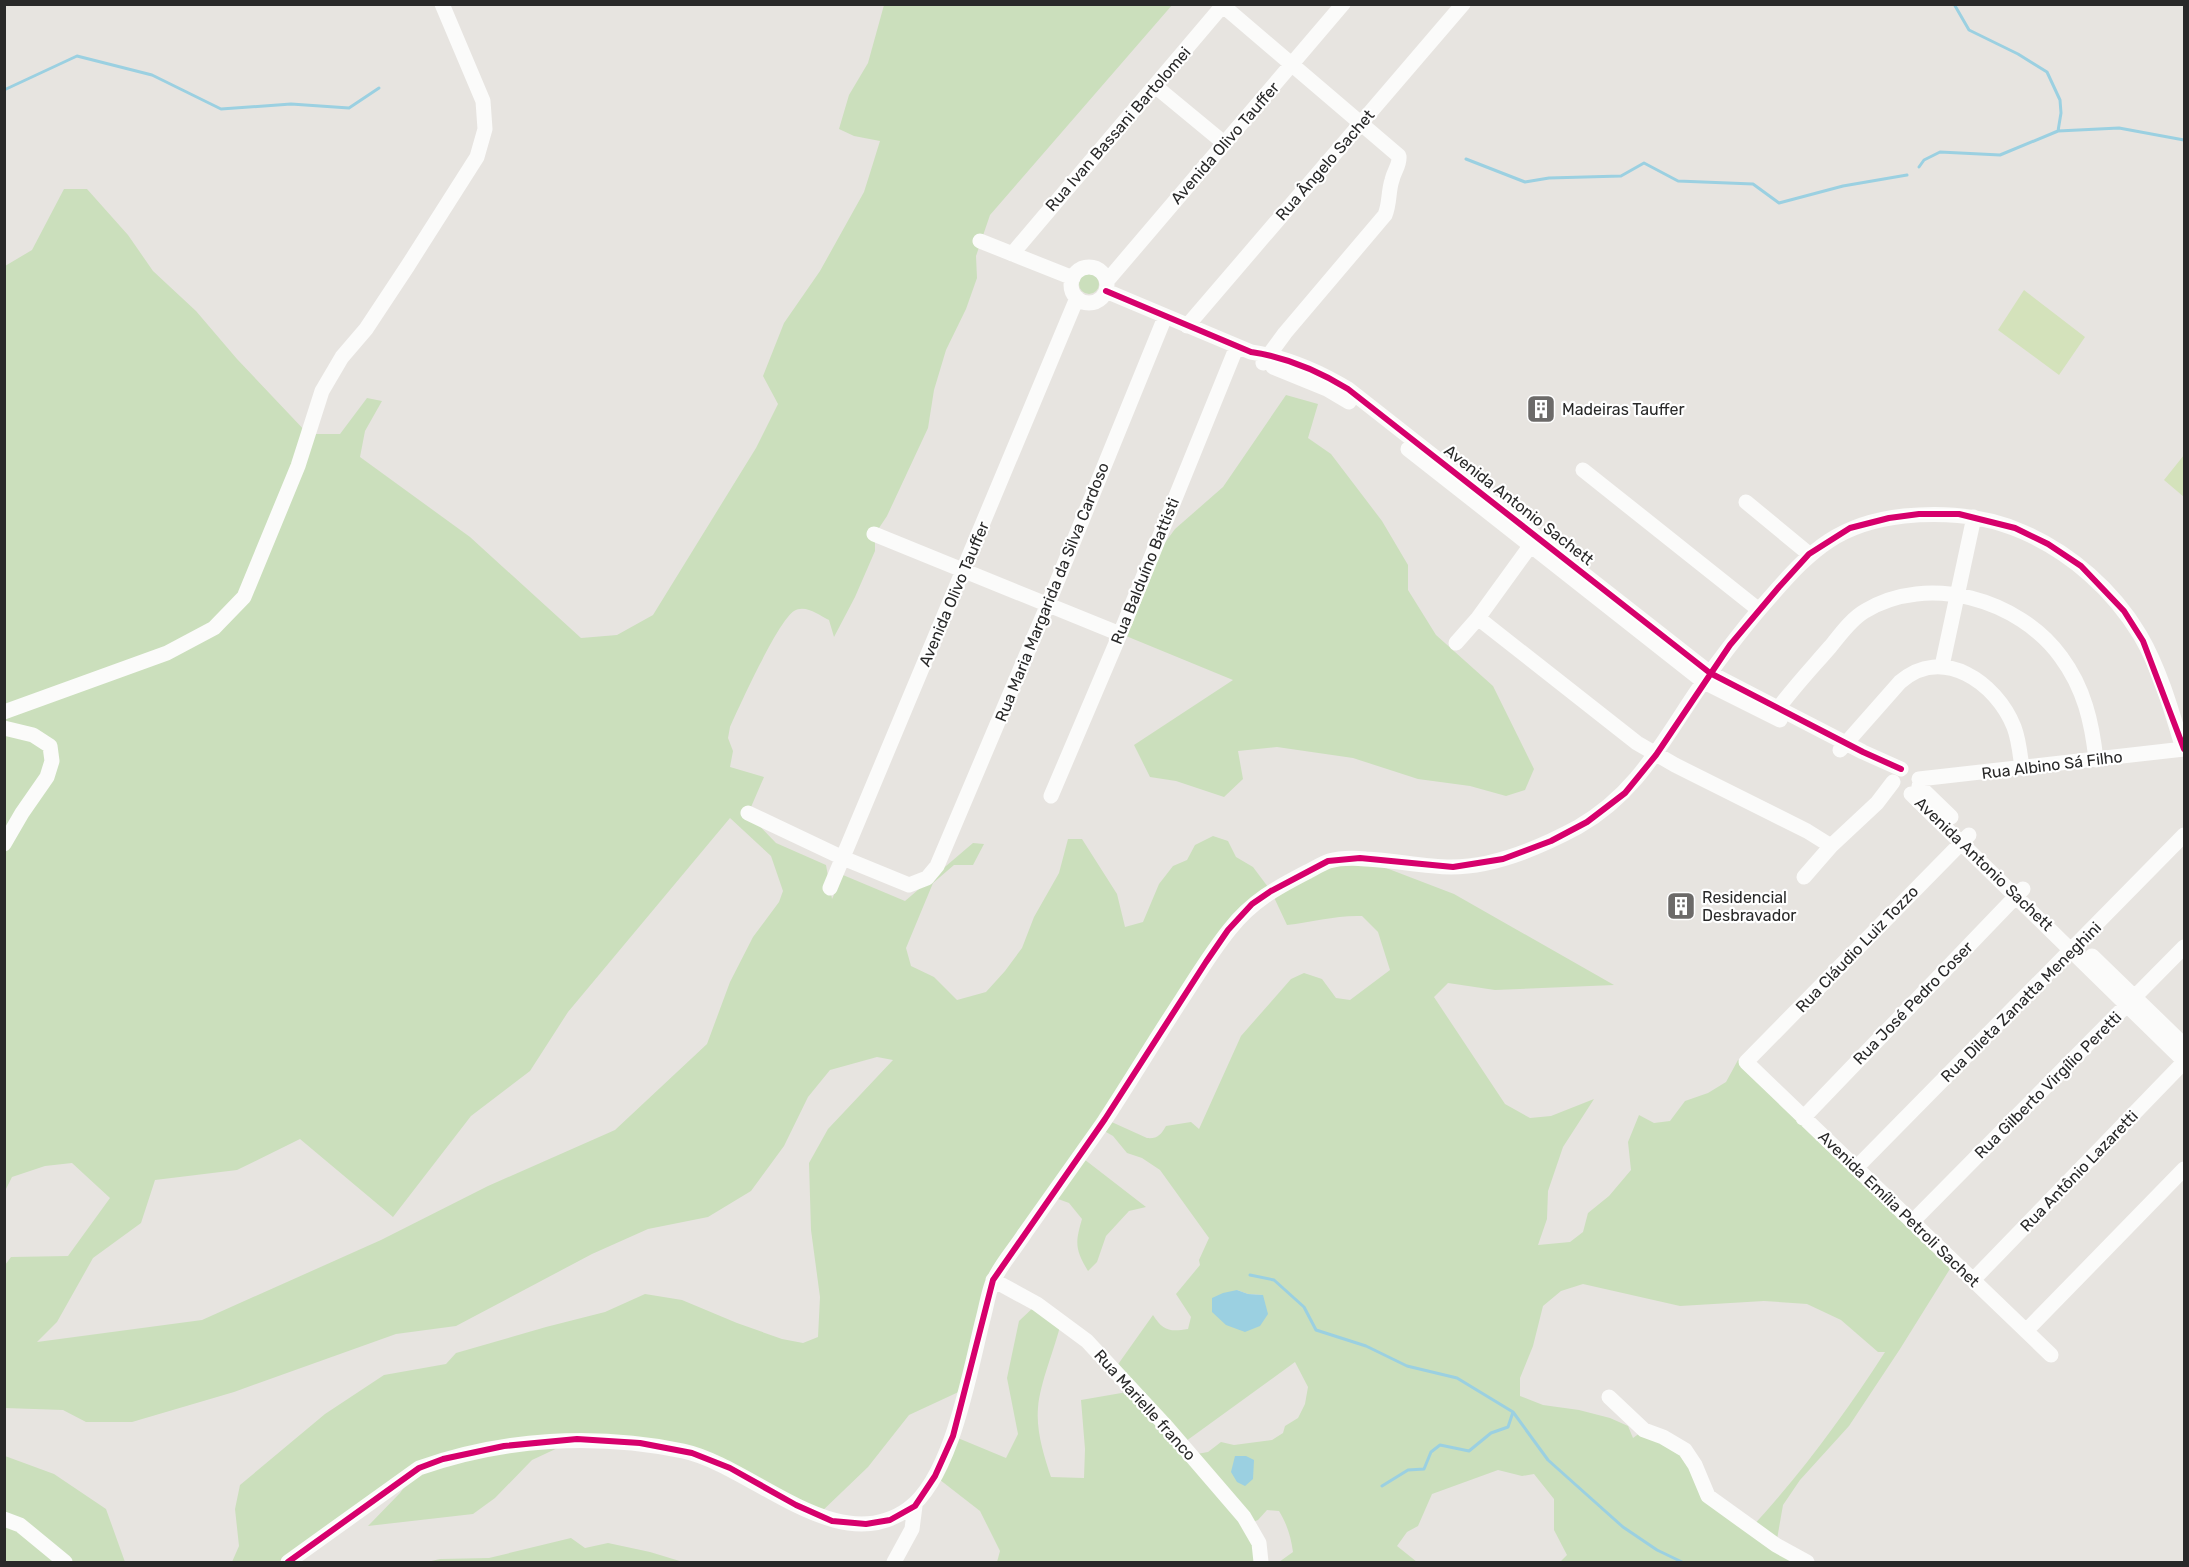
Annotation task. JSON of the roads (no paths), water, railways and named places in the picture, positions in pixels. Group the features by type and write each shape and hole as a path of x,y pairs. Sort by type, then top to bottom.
{"street":[{"path":"4,712 167,653 214,628 244,597 298,466 322,391 342,357 366,329 477,157 485,129 483,101 442,4"},
{"name":"Avenida Olivo Tauffer","path":"1107,286 1224,143 1343,4"},
{"name":"Rua Ângelo Sachet","path":"1187,326 1463,4"},
{"path":"1223,5 1400,156 1393,177 1389,207 1385,215 1266,359"},
{"name":"Rua Ivan Bassani Bartolomei","path":"1012,254 1223,5"},
{"path":"1155,86 1224,143"},
{"path":"980,241 1073,278"},
{"path":"1091,267 1098,269 1107,286 1103,297 1091,303 1077,298 1072,289 1073,278 1077,272 1091,267"},
{"name":"Avenida Antonio Sachett","path":"1107,286 1165,317 1244,349 1344,398 1398,434 1707,678 1896,776 1906,768 1915,771 1913,788 2131,1001 2184,1061"},
{"name":"Avenida Olivo Tauffer","path":"830,888 1077,298"},
{"name":"Rua Maria Margarida da Silva Cardoso","path":"843,858 909,885 932,872 1048,604 1165,317"},
{"name":"Rua Balduíno Battisti","path":"1051,796 1244,349"},
{"path":"1583,470 1759,610"},
{"path":"1746,502 1809,554"},
{"path":"894,1563 912,1529 915,1506 935,1476 953,1436 993,1280 1105,1119 1228,930 1252,904 1271,891 1328,861 1360,858 1453,867 1503,858 1551,841 1587,822 1625,793 1656,755 1730,645 1809,554 1850,528 1888,518 1946,514 1974,517 2015,528 2048,544 2081,566 2124,611 2143,640 2159,677 2184,749"},
{"path":"1942,666 1974,517"},
{"path":"874,534 965,569 1120,634"},
{"path":"1456,643 1478,618 1534,540"},
{"path":"1775,712 1862,612 1902,596 1928,592 1957,595 1996,607 2021,621 2049,643 2061,657 2084,696 2093,734 2096,760"},
{"path":"1478,618 1637,743 1656,755 1807,831 1831,846"},
{"path":"1843,747 1899,681 1911,672 1942,666 1968,675 1984,684 1997,698 2014,727 2022,768"},
{"path":"4,728 33,735 50,746 52,760 47,777 4,844"},
{"name":"Rua Albino Sá Filho","path":"1876,803 1913,788 2022,768 2184,749"},
{"path":"1896,776 1895,789 1913,788"},
{"name":"Rua Albino Sá Filho","path":"1804,877 1831,846 1876,803 1896,776"},
{"path":"748,813 843,858"},
{"name":"Rua Dileta Zanatta Meneghini","path":"1856,1168 2184,835"},
{"name":"Rua Cláudio Luiz Tozzo","path":"1746,1062 1965,838"},
{"name":"Rua José Pedro Coser","path":"1803,1118 2020,892"},
{"name":"Rua Gilberto Virgílio Peretti","path":"1912,1222 2184,947"},
{"name":"Avenida Antonio Sachett","path":"2131,1001 2184,1045"},
{"name":"Rua Antônio Lazaretti","path":"1973,1280 2184,1061"},
{"name":"Avenida Emília Petroli Sachet","path":"1746,1062 2051,1355"},
{"path":"2026,1331 2184,1169"},
{"name":"Rua Marielle franco","path":"993,1280 1037,1304 1087,1341 1164,1424 1244,1517 1259,1543 1261,1563"},
{"path":"1609,1397 1644,1430 1663,1437 1685,1450 1695,1465 1708,1496 1750,1528 1807,1563"},
{"path":"288,1563 419,1468 443,1459 514,1445 577,1439 640,1443 692,1453 730,1468 796,1505 832,1521 866,1524 890,1520 915,1506"},
{"path":"4,1519 20,1525 65,1563"}],"water":[{"path":"1237,1290 1248,1294 1263,1295 1268,1314 1260,1326 1245,1332 1226,1325 1212,1312 1212,1298"},
{"path":"1235,1456 1246,1456 1254,1460 1253,1479 1245,1486 1237,1482 1231,1472"}],"waterway":[{"path":"1954,4 1969,30 2018,54 2047,72 2060,100 2061,113 2058,131"},
{"path":"4,90 77,56 152,75 221,109 291,104 349,108 379,88"},
{"path":"1919,167 1924,160 1940,152 2000,155 2058,131 2119,128 2184,140"},
{"path":"1466,159 1525,182 1549,178 1621,176 1644,163 1678,181 1753,184 1779,203 1843,186 1907,175"},
{"path":"1250,1275 1274,1280 1304,1307 1316,1330 1366,1346 1407,1366 1457,1378 1513,1412 1548,1460 1623,1527 1657,1550 1682,1562"},
{"path":"1382,1486 1408,1470 1424,1469 1431,1452 1440,1445 1469,1451 1491,1433 1508,1427 1513,1412"}],"place":[{"name":"Madeiras Tauffer","path":"1541,409"},
{"name":"Residencial Desbravador","path":"1681,906"}]}
